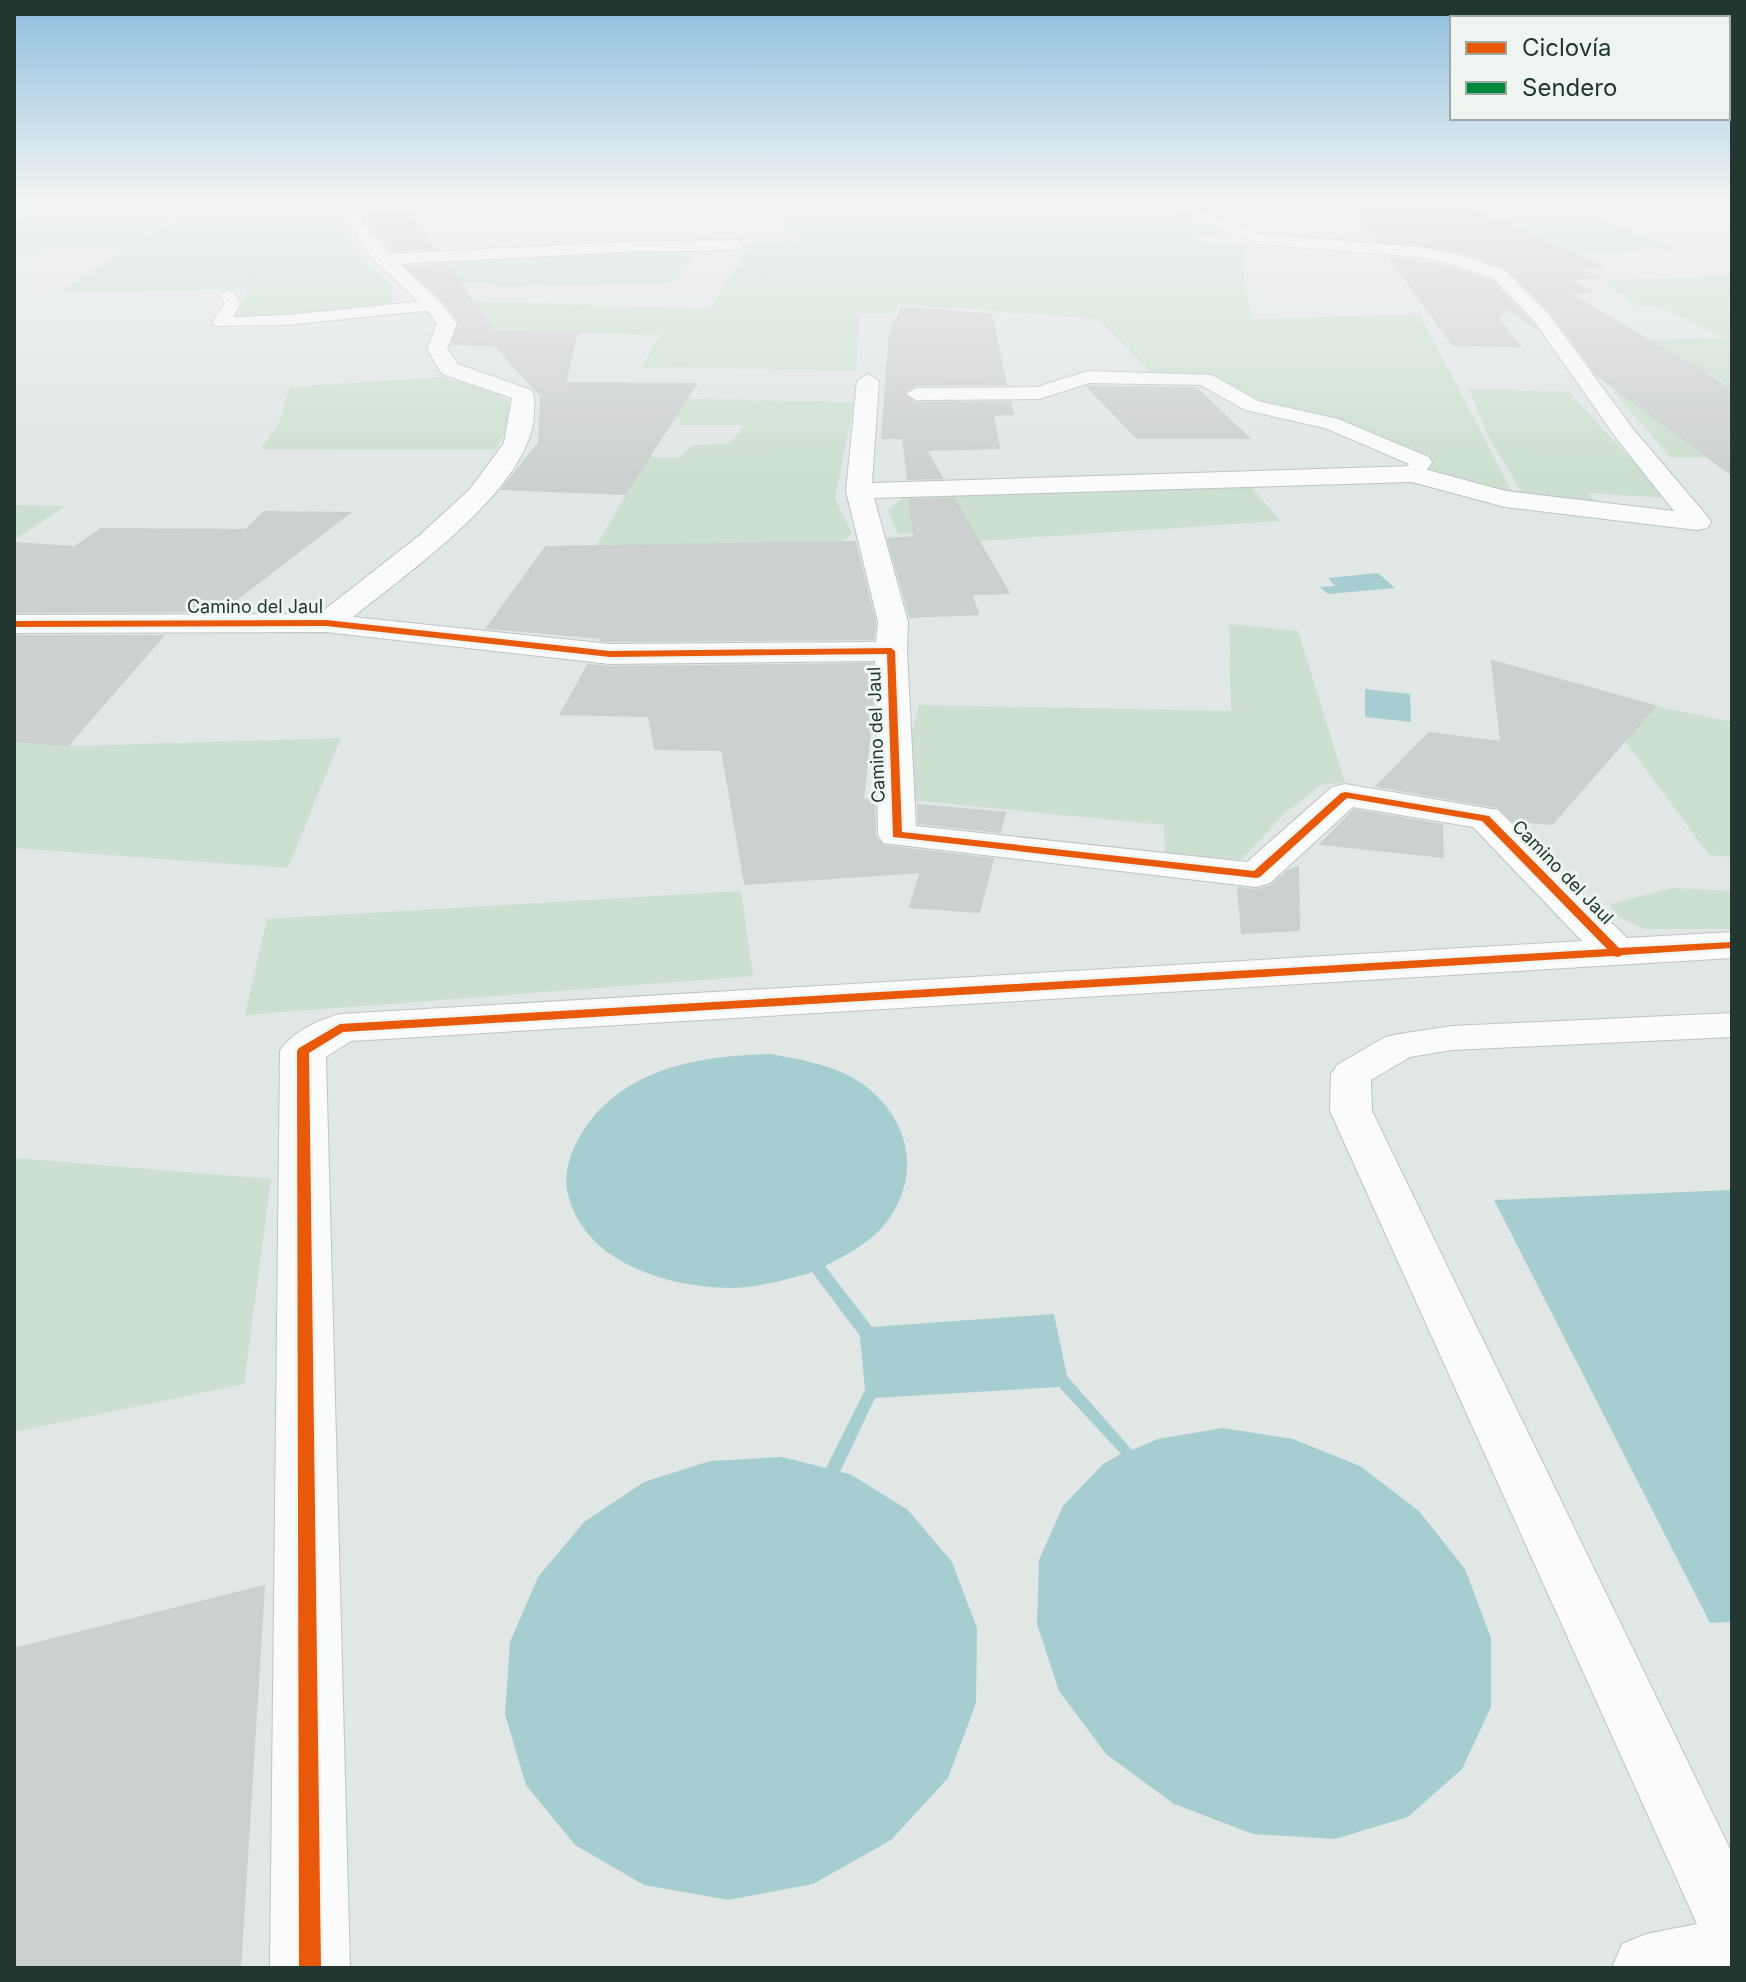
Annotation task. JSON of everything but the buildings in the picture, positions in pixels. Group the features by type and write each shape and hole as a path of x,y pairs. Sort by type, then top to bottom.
{"street":[{"path":"417,290 433,305"},
{"path":"859,491 1413,474 1505,499 1697,522 1625,434 1541,317 1515,290"},
{"name":"Camino del Jaul","path":"326,623 440,531 482,490 518,440 523,395 450,369 437,349 447,324 433,305"},
{"path":"868,381 859,491 893,622 891,651"},
{"name":"Camino del Jaul","path":"14,624 326,623 610,654 891,651 897,835 1256,875 1345,795 1485,818 1618,954"},
{"path":"310,1968 303,1051 340,1028 1732,945"}],"lane":[{"path":"227,295 233,303 221,322 287,320 433,305"},
{"path":"916,394 1039,393 1088,377 1205,379 1252,406 1331,423 1421,462 1413,474"},
{"path":"1732,1025 1452,1038 1399,1046 1351,1074 1351,1111 1357,1126 1732,1926"},
{"path":"1646,1968 1732,1952"}],"green space":[{"path":"62,290 178,290 58,293"},
{"path":"248,290 392,290 393,307 231,320"},
{"path":"721,290 1246,290 1253,319 1420,314 1515,498 1428,472 1432,463 1340,421 1261,405 1207,375 1153,375 1098,319 900,304 892,314 859,314 856,370 641,367 661,335 491,332 496,328 467,328 468,301 709,309"},
{"path":"1615,290 1732,290 1732,389 1668,385 1728,384 1707,372 1599,376 1570,340 1726,338 1663,308 1638,306"},
{"path":"443,377 498,394 511,402 512,421 495,450 260,449 280,421 289,387"},
{"path":"1469,389 1569,392 1667,498 1589,493 1597,505 1526,499 1489,438"},
{"path":"1613,391 1732,392 1732,457 1671,458"},
{"path":"592,397 854,402 835,498 852,534 841,542 586,564 642,467 522,463 524,458 605,455 678,458 694,445 730,443 745,425 679,425 681,417 620,417"},
{"path":"1249,485 1281,521 979,541 965,529 898,534 888,510 904,497"},
{"path":"14,505 65,506 14,540"},
{"path":"1229,624 1298,631 1345,782 1321,785 1286,812 1241,860 1165,856 1164,825 911,800 911,735 919,705 1231,711"},
{"path":"1655,706 1732,722 1732,857 1709,855 1625,741"},
{"path":"341,738 288,868 14,848 14,741 79,746"},
{"path":"1673,888 1732,891 1732,929 1644,929 1613,914 1610,904"},
{"path":"741,891 753,976 245,1015 267,919"},
{"path":"14,1158 271,1179 244,1384 14,1432"}],"water":[{"path":"1378,573 1395,588 1328,594 1320,587 1335,586 1328,578"},
{"path":"1365,689 1410,694 1411,722 1365,717"},
{"path":"771,1054 819,1064 854,1078 880,1099 901,1132 907,1169 897,1206 873,1237 825,1266 872,1327 1054,1314 1067,1376 1132,1450 1158,1439 1223,1428 1293,1439 1360,1466 1419,1511 1465,1569 1491,1638 1491,1707 1462,1769 1408,1817 1335,1839 1253,1834 1174,1804 1106,1754 1059,1691 1037,1624 1039,1560 1063,1506 1103,1464 1121,1454 1059,1387 875,1398 840,1472 850,1474 908,1510 952,1562 977,1628 976,1703 948,1778 891,1840 813,1884 728,1900 644,1885 575,1845 526,1785 505,1714 510,1642 538,1577 584,1522 644,1482 710,1461 782,1457 826,1468 865,1390 860,1336 812,1272 772,1283 729,1288 680,1283 655,1276 610,1254 591,1238 577,1218 568,1194 567,1172 576,1143 596,1113 616,1095 663,1070 689,1063"},
{"path":"1732,1190 1732,1622 1710,1623 1494,1200"}],"cycle path":[{"path":"14,624 326,623 610,654 891,651 897,835 1256,875 1345,795 1485,818 1618,954"},
{"path":"310,1968 303,1051 340,1028 1732,945"}]}
